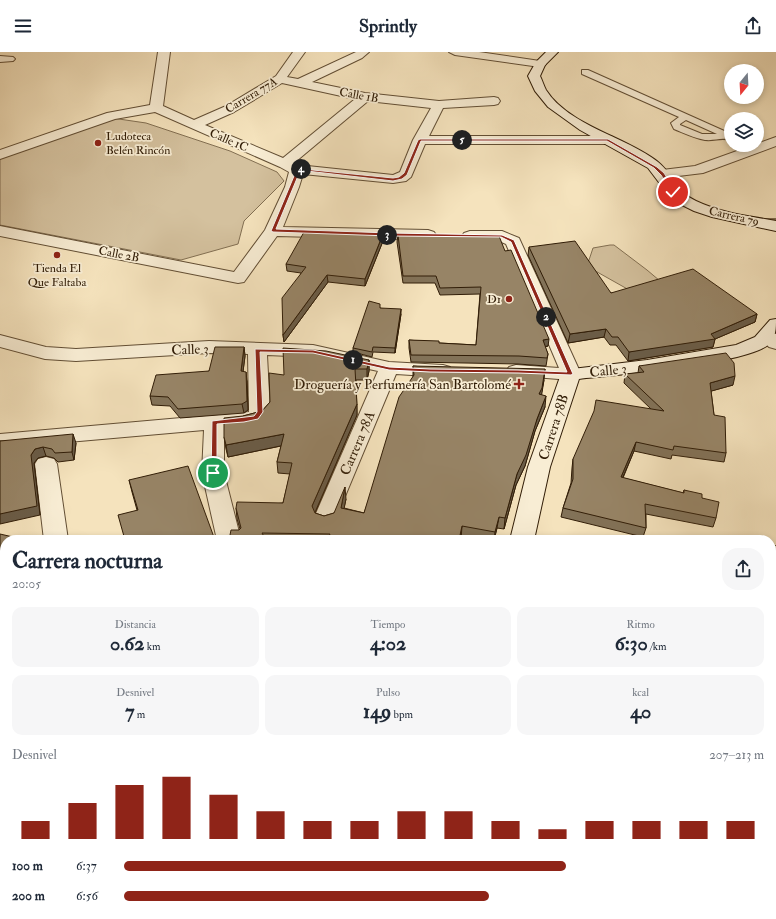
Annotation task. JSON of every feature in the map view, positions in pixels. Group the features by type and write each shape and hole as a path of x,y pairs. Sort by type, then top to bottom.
{"street":[{"path":"0,155 157,101 164,52"},
{"name":"Carrera 77A","path":"193,125 240,104 280,79 300,52"},
{"path":"300,83 358,56 363,52"},
{"path":"453,55 540,64 552,52"},
{"name":"Carrera 79","path":"540,64 534,76 538,88 544,97 562,112 649,163 662,174 678,196 699,208 718,214 776,226"},
{"name":"Calle 1B","path":"280,79 365,97 439,105 494,101"},
{"path":"365,97 292,170 273,231 502,236 513,241 571,374"},
{"name":"Calle 1C","path":"157,101 193,125 292,170 393,179 401,178 406,174 420,140"},
{"path":"439,105 420,140 608,140"},
{"path":"764,144 776,141"},
{"path":"662,174 698,170 747,152"},
{"name":"Calle 2B","path":"0,231 238,278 273,231"},
{"name":"Calle 3","path":"496,371 571,374 647,366 741,350 754,345 773,334"},
{"name":"Calle 3","path":"0,341 45,353 76,355 209,347 313,351 389,368 459,371"},
{"path":"0,441 214,423 244,420 256,417 260,412 257,350"},
{"name":"Carrera 78A","path":"325,518 389,368"},
{"name":"Carrera 78B","path":"523,535 539,467 571,374"},
{"path":"214,423 213,473 228,535"},
{"path":"46,464 55,535"}],"lane":[{"path":"585,72 724,134"},
{"path":"685,117 675,123 677,127 704,138 724,137"}],"shaded area":[{"path":"112,118 146,123 230,151 277,172 284,181 244,221 238,244 181,260 0,225 0,159"},
{"path":"614,245 647,270 685,302 663,309 590,268 588,263 593,248"}],"building":[{"path":"304,232 383,234 365,279 327,275 283,335 282,298 306,267 286,264"},
{"path":"398,235 499,236 505,251 511,250 549,339 543,340 548,354 547,358 519,356 411,355 409,340 439,341 439,343 476,345 481,287 440,288 436,276 403,276"},
{"path":"575,241 611,293 693,269 757,314 711,334 715,339 629,352 618,337 612,337 606,329 570,334 529,247"},
{"path":"369,301 380,304 380,308 401,309 395,348 373,347 372,352 353,348"},
{"path":"215,347 244,347 241,371 246,372 247,401 242,404 178,409 168,397 150,396 156,375 209,371"},
{"path":"283,348 326,351 369,360 367,369 355,369 357,404 312,506 315,513 324,516 334,513 345,487 341,508 364,513 399,397 414,375 413,366 545,369 542,388 539,394 546,396 526,455 517,474 505,518 499,517 495,532 462,526 460,535 330,535 262,533 263,535 230,535 231,530 239,530 241,528 236,508 237,502 283,503 292,463 277,462 284,434 226,445 224,437 224,418 243,416 262,411 270,402 269,373 284,375"},
{"path":"726,353 734,363 735,376 710,383 714,415 725,417 726,453 674,446 673,450 636,442 621,477 684,493 684,490 702,494 702,498 719,502 716,518 645,504 646,528 563,508 573,479 573,459 594,411 596,400 664,411 625,374 644,372 639,366"},
{"path":"73,434 72,452 55,453 52,449 43,447 35,449 31,455 37,506 0,514 0,441"},
{"path":"188,466 213,535 124,535 118,515 138,510 129,480"}],"waterway":[{"path":"767,219 776,219"}],"place":[{"name":"Ludoteca Belén Rincón","path":"98,143"},
{"name":"Tienda El Que Faltaba","path":"57,255"},
{"name":"D1","path":"509,299"},
{"name":"Droguería y Perfumería San Bartolomé","path":"519,384"}],"route":[{"path":"213,473 214,423 244,420 256,417 260,412 257,350 313,351 389,368 430,371 518,371 571,374 513,241 502,236 390,235 273,231 296,176 295,169 393,179 401,178 406,174 420,140 608,140 656,167 673,192"}]}
